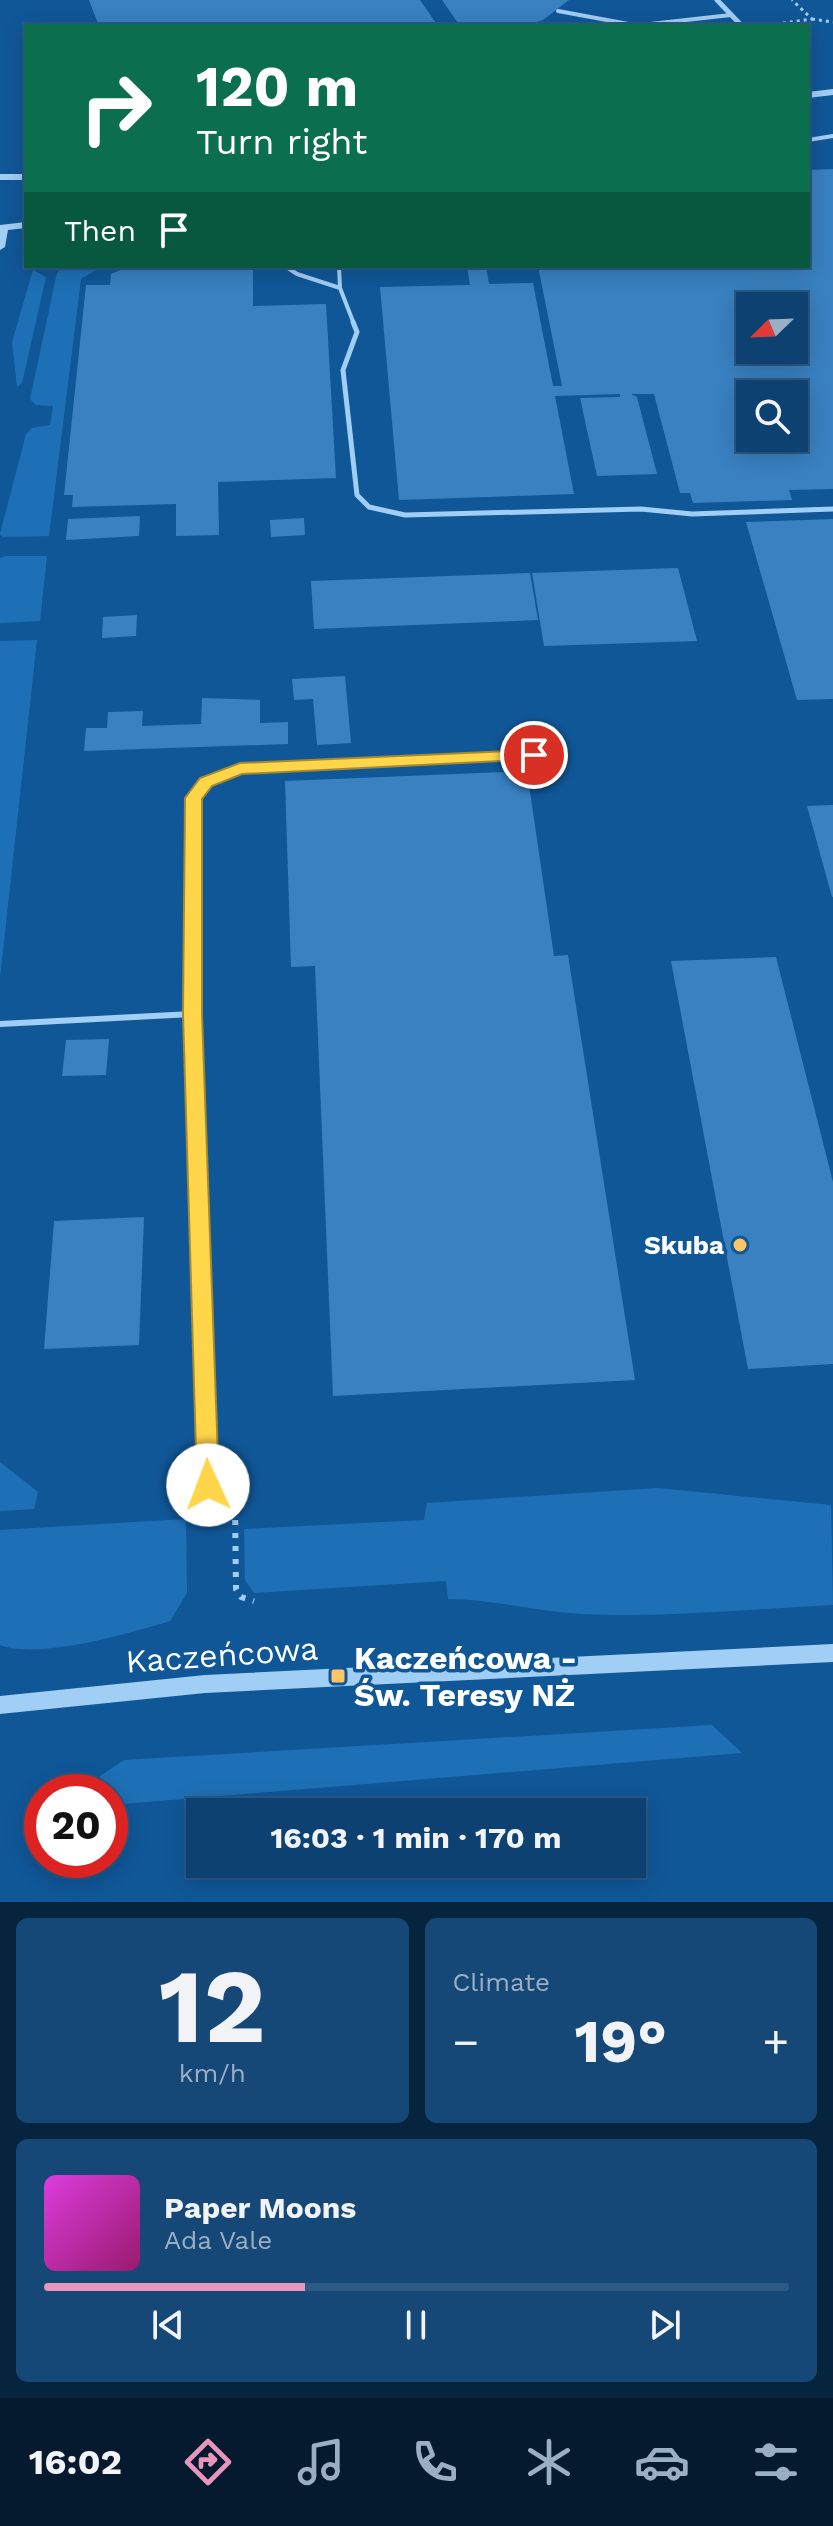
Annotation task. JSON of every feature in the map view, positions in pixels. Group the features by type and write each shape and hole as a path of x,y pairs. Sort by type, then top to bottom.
{"street":[{"path":"717,0 740,24"},
{"path":"558,11 628,24"},
{"path":"810,95 833,92"},
{"path":"0,177 24,177"},
{"path":"0,247 2,228 24,225"},
{"name":"Kaczeńcowa","path":"0,1705 220,1683 833,1653"}],"lane":[{"path":"643,24 731,15"},
{"path":"810,140 833,136"},
{"path":"288,268 340,288"},
{"path":"339,268 340,288 357,332 343,370 357,495 369,507 405,515 641,509 692,514 833,509"},
{"path":"208,1485 192,1014 193,798 206,782 240,769 534,755"},
{"path":"0,1024 192,1014"}],"path":[{"path":"792,0 812,19"},
{"path":"775,24 812,19 833,22"},
{"path":"235,1507 236,1589 241,1597 254,1601"}],"shaded area":[{"path":"62,268 100,268 81,279 49,536 2,537 0,534 26,434 32,428 50,425 53,406 36,405 30,399 57,273"},
{"path":"33,270 46,277 22,383 17,387 12,342"},
{"path":"47,556 40,621 0,623 0,558"},
{"path":"37,640 0,978 0,641"},
{"path":"0,1462 38,1492 34,1509 0,1511"},
{"path":"658,1488 831,1505 833,1605 676,1614 582,1614 448,1599 446,1581 254,1593 245,1580 244,1529 424,1520 427,1503"},
{"path":"186,1519 187,1593 170,1621 109,1638 60,1647 17,1649 0,1645 0,1530"},
{"path":"712,1725 742,1753 128,1804 128,1774 103,1774 124,1760"}],"building":[{"path":"89,0 420,0 437,24 98,24"},
{"path":"442,0 569,0 543,20 530,24 459,24"},
{"path":"833,169 833,489 789,490 792,500 693,503 690,493 680,493 654,394 631,394 637,397 657,474 597,476 580,398 620,397 620,394 555,396 574,494 399,500 380,287 470,285 467,268 486,268 489,284 533,283 553,386 562,386 538,268 810,268 810,170"},
{"path":"253,268 253,306 326,304 336,478 218,482 219,535 176,536 176,504 72,507 73,495 64,495 86,285 110,285 111,274 123,269"},
{"path":"140,516 139,536 66,540 68,519"},
{"path":"304,518 305,535 271,537 270,520"},
{"path":"833,519 833,699 797,700 746,522"},
{"path":"678,568 697,641 544,646 532,573"},
{"path":"530,573 538,620 314,629 311,581"},
{"path":"137,615 136,636 102,638 103,617"},
{"path":"345,676 351,743 317,745 313,699 294,700 292,679"},
{"path":"202,698 260,700 260,723 288,722 288,744 84,751 86,728 107,728 108,712 143,711 142,726 201,724"},
{"path":"527,771 554,956 568,955 635,1380 333,1396 315,966 291,967 285,781"},
{"path":"833,805 833,897 832,897 807,806"},
{"path":"776,957 833,1182 833,1364 748,1369 671,961"},
{"path":"109,1039 106,1075 62,1076 66,1040"},
{"path":"144,1217 139,1345 44,1349 54,1221"}],"place":[{"name":"Skuba","path":"740,1245"},
{"name":"Kaczeńcowa - Św. Teresy NŻ","path":"338,1676"}],"route":[{"path":"208,1485 192,1014 193,798 206,782 240,769 534,755"}]}
